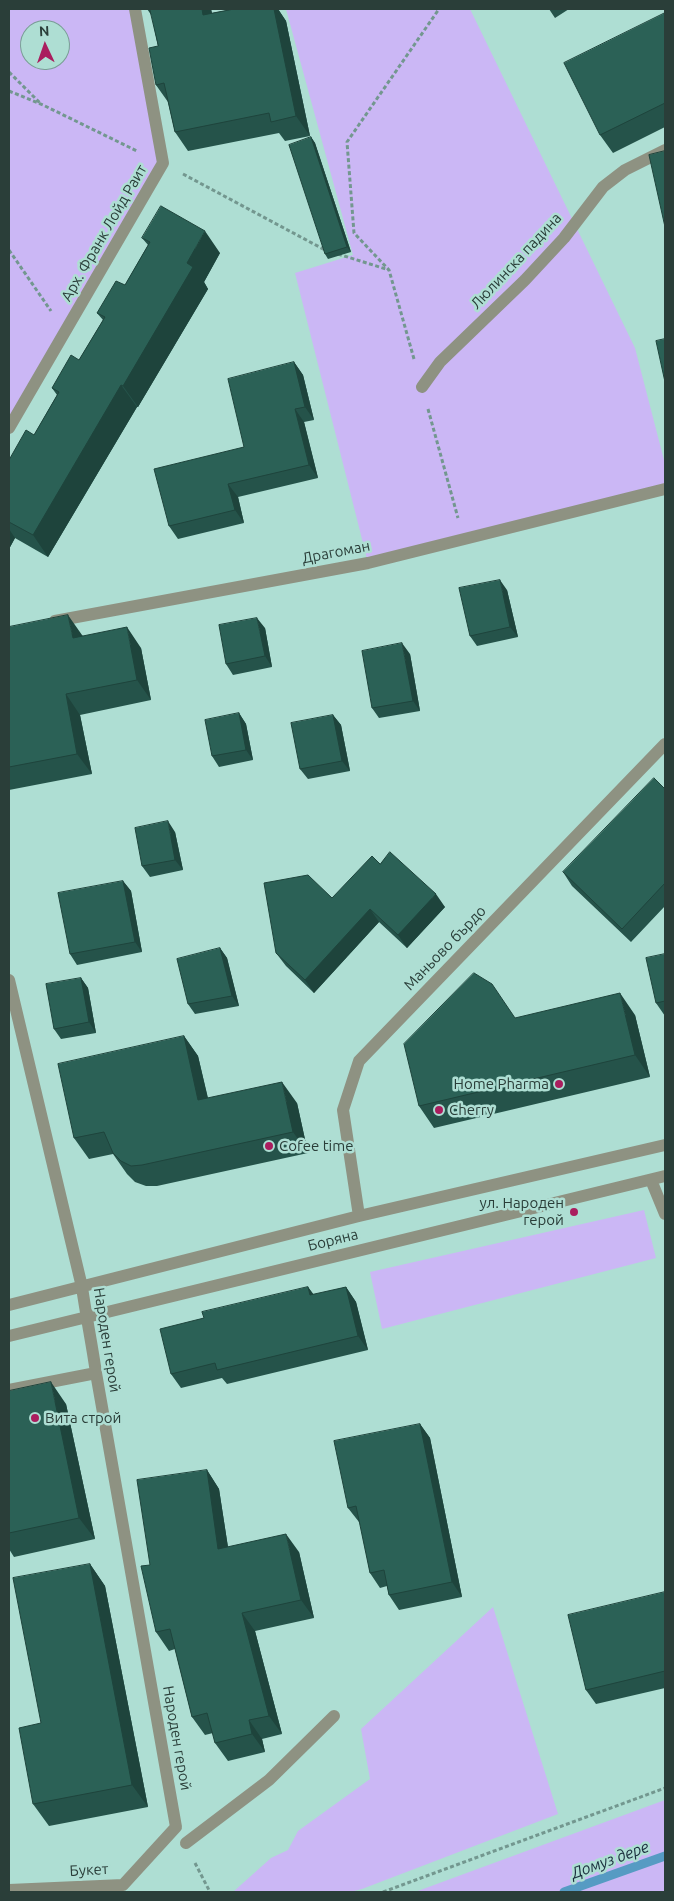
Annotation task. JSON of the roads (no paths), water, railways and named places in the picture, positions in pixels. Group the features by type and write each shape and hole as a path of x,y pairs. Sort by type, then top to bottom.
{"street":[{"name":"Арх. Франк Лойд Раит","path":"9,428 163,163 135,9"},
{"name":"Люлинска падина","path":"422,387 440,362 525,280 564,238 603,187 625,170 665,150"},
{"name":"Драгоман","path":"38,624 368,563 665,489"},
{"name":"Маньово бърдо","path":"359,1216 343,1110 358,1060 665,744"},
{"name":"Народен герой","path":"9,980 82,1287 176,1827"},
{"name":"Боряна","path":"9,1304 359,1216 665,1145"},
{"name":"Боряна","path":"9,1336 665,1176"},
{"path":"651,1180 665,1214"},
{"path":"9,1390 96,1373"},
{"path":"186,1843 269,1780 334,1716"},
{"name":"Букет","path":"9,1890 123,1885 176,1827"}],"waterway":[{"name":"Домуз дере","path":"564,1892 665,1856"}],"place":[{"name":"Home Pharma","path":"559,1084"},
{"name":"Cherry","path":"439,1110"},
{"name":"Cofee time","path":"269,1146"},
{"name":"ул. Народен герой","path":"574,1212"},
{"name":"Вита строй","path":"35,1418"}]}
